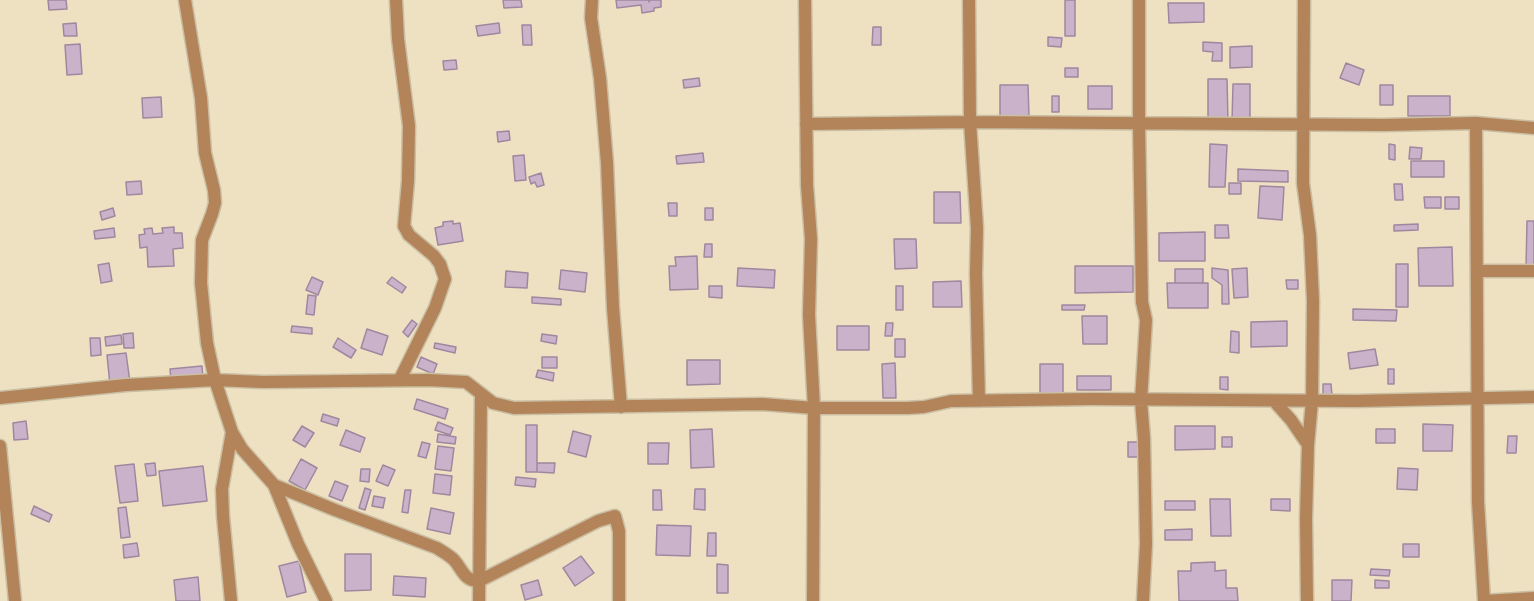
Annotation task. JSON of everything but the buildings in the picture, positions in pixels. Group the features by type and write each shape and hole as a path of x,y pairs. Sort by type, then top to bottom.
{"street":[{"path":"185,0 201,98 206,153 214,190 215,203 202,240 201,283 207,343 215,380 232,432 242,449 274,485 298,544 326,601"},
{"path":"396,0 398,39 409,126 404,226 409,235 434,256 440,264 445,279 435,308 400,380"},
{"path":"592,0 591,18 600,78 605,140 613,308 621,407"},
{"path":"805,0 806,124 811,239 809,315 814,408 813,601"},
{"path":"969,0 970,122 977,228 979,401"},
{"path":"1139,0 1142,302 1146,320 1140,401 1144,438 1146,544 1143,601"},
{"path":"1304,0 1303,183 1310,235 1312,290 1307,601"},
{"path":"806,124 970,122 1383,125 1476,123 1534,128"},
{"path":"1476,123 1477,398 1479,512 1484,601 1534,598"},
{"path":"1477,271 1534,271"},
{"path":"0,398 126,385 215,380 263,382 462,381 472,385 493,403 514,408 762,404 814,408 924,407 951,401 1090,399 1274,401 1534,397"},
{"path":"479,601 481,395"},
{"path":"1274,401 1291,420 1308,445"},
{"path":"231,601 222,489 232,432"},
{"path":"0,446 15,601"},
{"path":"274,485 437,548 452,558 466,578 479,581 598,521 615,516 619,531 619,601"}]}
